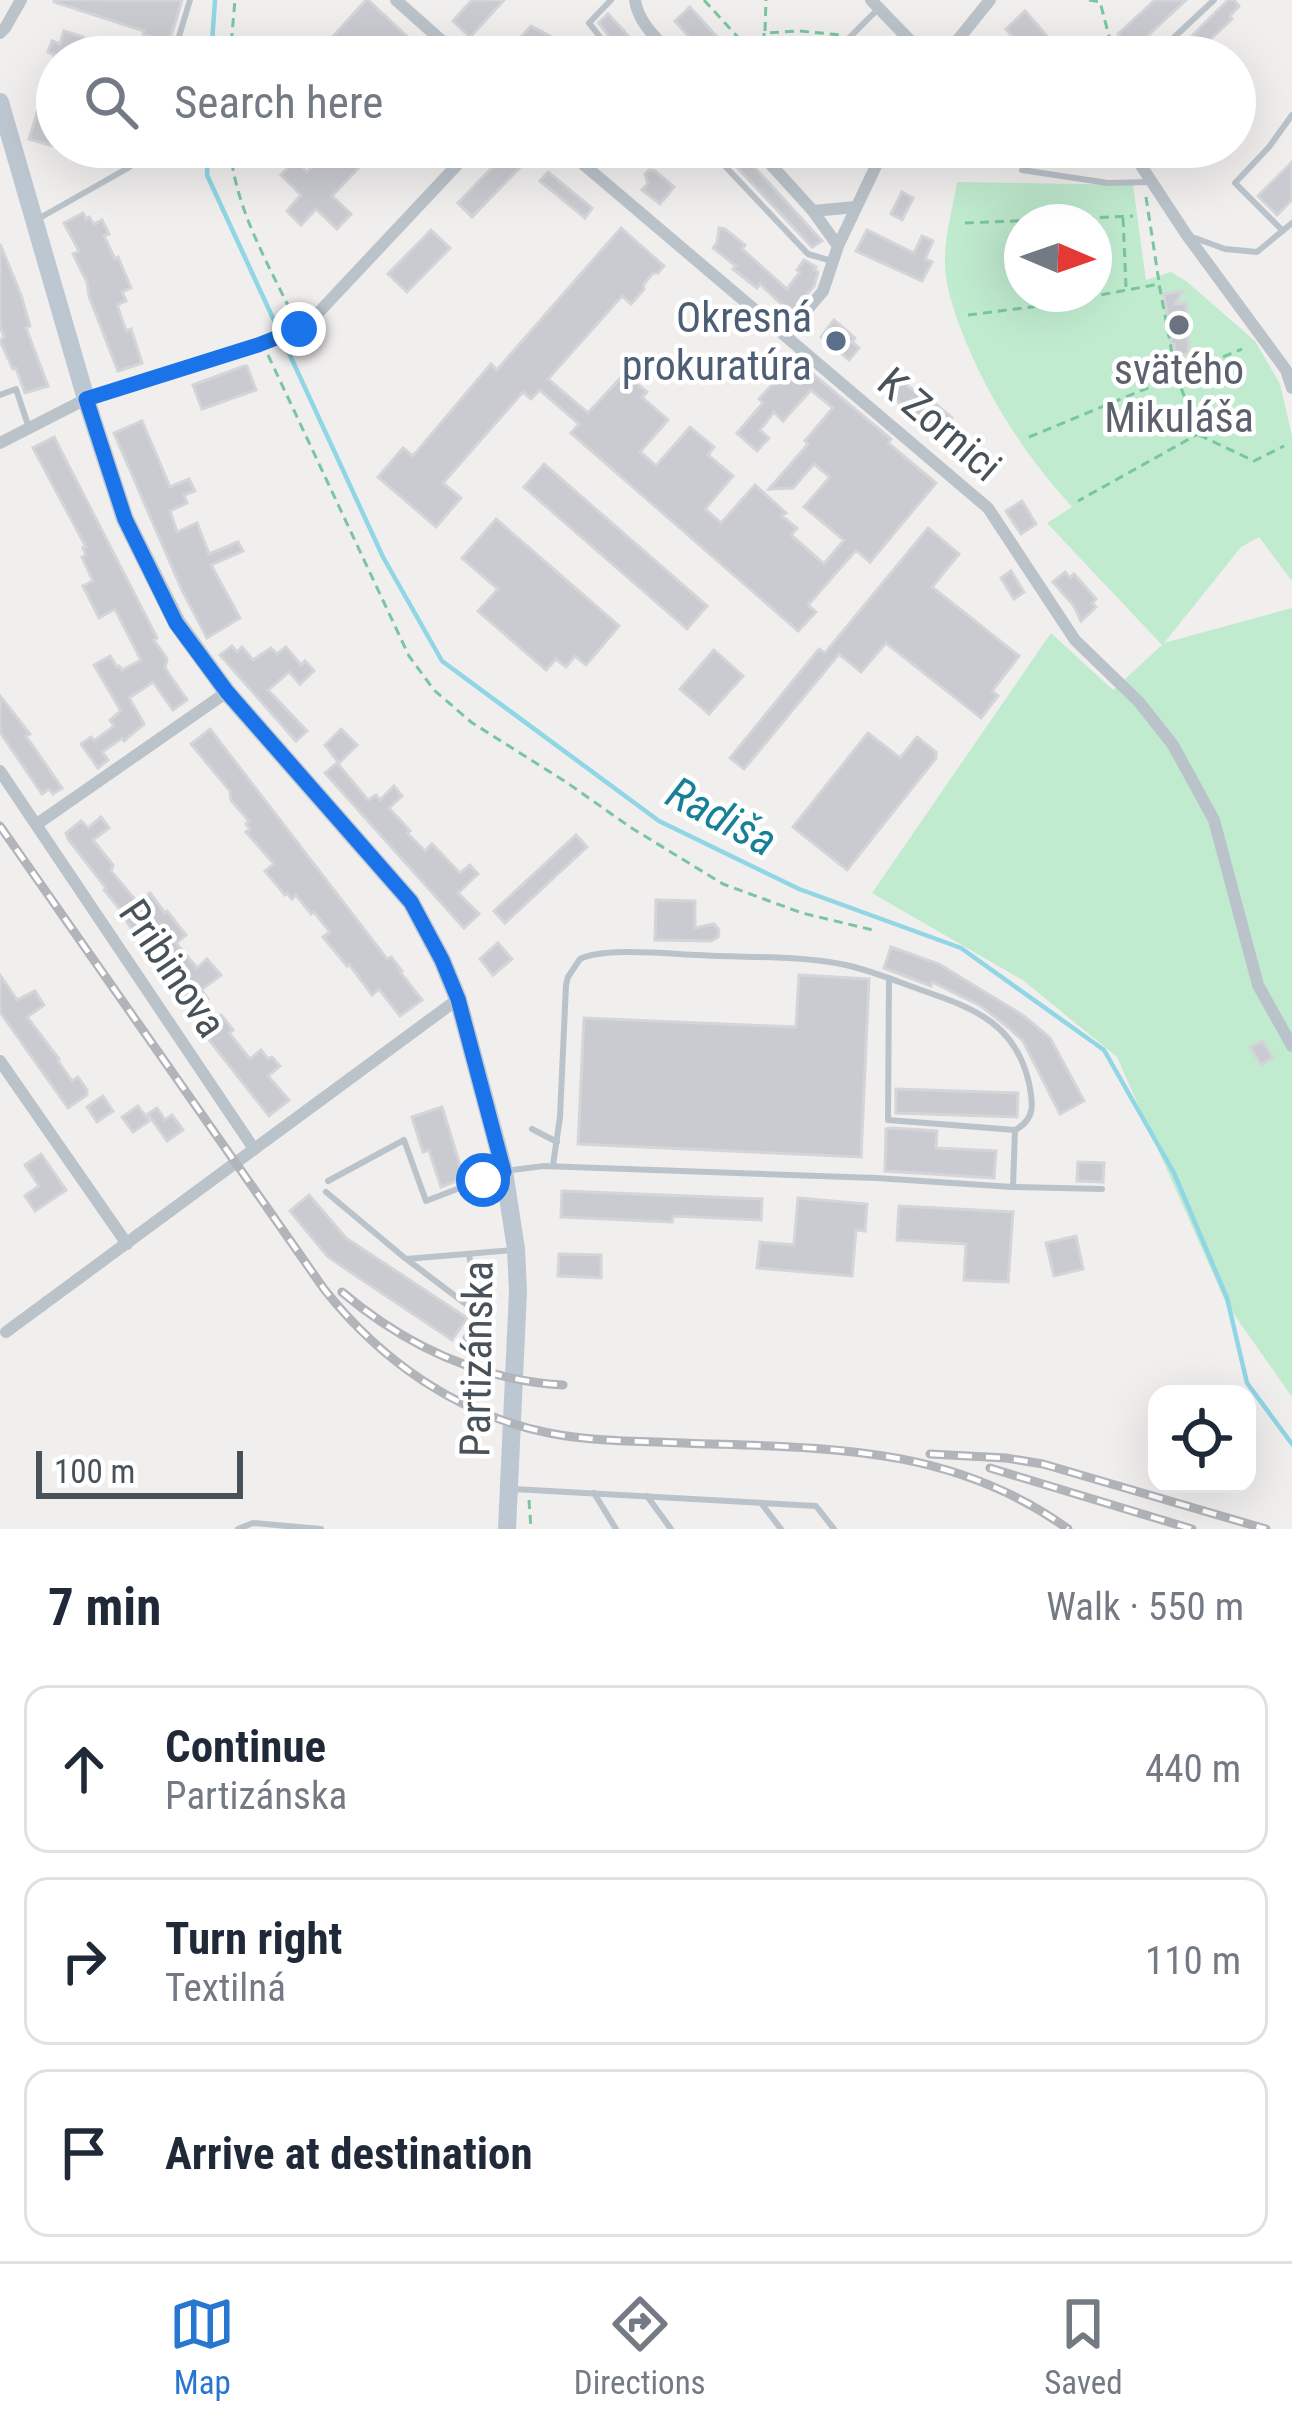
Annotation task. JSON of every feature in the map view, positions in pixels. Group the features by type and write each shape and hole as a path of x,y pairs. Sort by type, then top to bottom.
{"street":[{"path":"0,33 21,0"},
{"path":"396,0 436,36"},
{"path":"635,0 634,6 655,36"},
{"path":"961,36 990,0"},
{"path":"875,4 906,36"},
{"name":"Partizánska","path":"0,102 125,519 176,623 227,692 411,902 458,999 504,1172 516,1250 514,1489 507,1529"},
{"path":"0,443 86,399 302,328 454,168"},
{"name":"K Zornici","path":"588,168 988,508 1075,640 1138,702 1173,745 1214,820 1258,985 1292,1046"},
{"path":"774,168 838,246"},
{"path":"786,334 823,290 838,246 876,168"},
{"path":"1142,168 1286,370 1292,388"},
{"path":"813,211 856,207"},
{"path":"38,824 227,692"},
{"name":"Pribinova","path":"0,771 254,1149"},
{"path":"6,1332 458,999"},
{"path":"0,1061 128,1244"}],"lane":[{"path":"179,36 190,0"},
{"path":"600,36 589,22 611,0"},
{"path":"1175,36 1214,0"},
{"path":"851,36 875,4"},
{"path":"1256,160 1292,115"},
{"path":"35,221 126,168"},
{"path":"727,168 808,254 832,261"},
{"path":"1249,168 1235,182 1283,231"},
{"path":"1022,170 1108,183 1150,182"},
{"path":"1186,234 1225,249 1257,252 1292,223"},
{"path":"0,395 16,389 29,428"},
{"path":"553,1166 568,976 580,959 599,953 825,962 890,978 946,998 976,1013 1014,1042 1024,1060 1033,1102 1026,1124 1015,1130 888,1120 890,978"},
{"path":"532,1129 557,1142"},
{"path":"1012,1187 1015,1130"},
{"path":"328,1181 404,1140 426,1201 504,1172 553,1166 1102,1189"},
{"path":"326,1192 479,1314"},
{"path":"406,1259 516,1250"},
{"path":"461,1346 479,1314 469,1254"},
{"path":"514,1489 817,1506 834,1529"},
{"path":"594,1493 616,1529"},
{"path":"647,1496 671,1529"},
{"path":"761,1503 781,1529"},
{"path":"238,1529 254,1523 321,1529"}],"path":[{"path":"232,36 235,0"},
{"path":"704,0 737,36"},
{"path":"766,0 764,33 851,36"},
{"path":"1089,0 1100,2 1110,36"},
{"path":"232,168 248,222 302,328"},
{"path":"1150,182 1144,188 1176,374 1198,434 1254,461 1284,446"},
{"path":"964,223 1133,216"},
{"path":"1123,217 1126,290"},
{"path":"968,315 1159,284"},
{"path":"258,345 270,358 409,656 434,690 471,722 723,884 802,913 873,930"},
{"path":"1029,437 1242,349"},
{"path":"1078,501 1198,434"},
{"path":"514,1489 531,1502 531,1529"}],"green space":[{"path":"957,182 1133,185 1146,280 1171,272 1186,281 1255,341 1280,384 1292,436 1292,581 1259,537 1241,547 1164,643 1292,608 1292,1397 1226,1303 1117,1057 1024,981 872,893 1051,633 1113,690 1162,645 1047,523 1072,507 1022,444 970,352 945,272"}],"building":[{"path":"182,0 171,36 149,36 54,2"},
{"path":"368,0 407,36 334,36"},
{"path":"472,0 504,0 471,36 453,21"},
{"path":"1155,0 1186,0 1147,36 1118,34"},
{"path":"1228,0 1239,6 1214,36 1192,36"},
{"path":"690,7 716,36 688,36 675,21"},
{"path":"1025,11 1047,36 1012,36 1006,29"},
{"path":"608,14 627,36 609,36 599,23"},
{"path":"531,26 550,36 522,36"},
{"path":"1292,162 1292,200 1277,215 1258,196"},
{"path":"288,168 307,172 311,168 358,168 332,196 351,214 337,229 316,209 301,225 287,211 301,195 281,175"},
{"path":"492,168 519,168 472,217 458,203"},
{"path":"738,168 755,168 822,241 812,247"},
{"path":"649,170 674,187 660,204 642,190"},
{"path":"548,172 592,208 585,218 540,181"},
{"path":"902,192 913,198 902,220 891,214"},
{"path":"83,213 94,224 102,220 109,234 104,236 131,288 122,292 126,301 117,305 142,363 118,371 73,254 79,251 64,223"},
{"path":"621,228 664,266 653,273 631,304 622,296 548,379 588,413 625,373 647,392 642,397 668,420 640,452 656,466 690,427 714,447 708,455 733,476 705,509 721,523 755,485 797,528 791,535 824,564 844,540 804,507 830,477 814,464 793,488 769,489 833,408 811,390 783,421 774,412 760,430 769,438 757,451 737,433 763,403 759,399 781,375 776,371 790,355 936,483 870,562 856,550 808,605 816,612 798,631 571,433 579,424 540,390 531,399 523,392 443,483 461,498 436,527 378,477 403,448 413,456 491,364 497,370"},
{"path":"719,228 745,245 742,249 787,289 804,260 816,267 814,286 791,313 713,248"},
{"path":"431,230 450,248 407,292 388,274"},
{"path":"867,230 914,253 922,236 933,241 925,259 932,262 922,281 856,251"},
{"path":"0,244 48,386 25,393 0,341 4,337"},
{"name":"svätého Mikuláša","path":"1183,291 1175,304 1186,303 1189,354 1176,355 1164,294"},
{"path":"834,320 855,338 852,342 859,348 849,360 821,337"},
{"path":"244,366 256,390 202,409 193,385"},
{"path":"898,378 952,418 937,436 925,432 921,420 882,389 885,380"},
{"path":"142,421 170,487 189,479 195,491 184,495 187,503 170,511 177,532 197,523 209,554 238,542 243,551 211,565 240,618 207,638 114,433"},
{"path":"54,437 157,638 167,659 165,668 187,700 173,710 153,682 129,698 144,724 102,752 108,760 98,768 81,744 114,726 110,720 121,711 94,665 110,656 122,670 141,660 115,609 99,618 83,586 93,581 82,557 86,547 33,448"},
{"path":"544,464 707,606 687,629 524,487"},
{"path":"1022,501 1036,524 1021,534 1006,511"},
{"path":"496,519 619,626 586,665 575,656 566,667 556,659 546,670 478,611 498,589 462,558"},
{"path":"928,528 959,554 932,587 1019,656 992,691 998,696 981,718 886,643 861,672 839,654 744,769 730,758 819,649 825,653"},
{"path":"1011,571 1024,592 1014,599 1001,578"},
{"path":"1065,572 1070,578 1074,574 1096,599 1092,603 1096,607 1081,621 1053,582"},
{"path":"232,646 237,652 242,647 253,660 271,648 277,654 286,647 301,665 305,661 314,671 300,684 289,672 268,690 307,731 296,741 220,655"},
{"path":"714,650 743,676 709,714 680,689"},
{"path":"0,696 30,734 26,736 62,788 53,794 49,789 42,794 0,732"},
{"path":"210,729 422,1000 400,1016 379,989 372,995 323,937 330,932 314,912 296,895 292,899 285,895 265,871 274,864 246,832 249,821 191,744"},
{"path":"341,729 357,745 339,763 325,745"},
{"path":"868,733 900,758 917,737 936,752 936,758 847,870 793,827"},
{"path":"337,763 368,800 376,795 380,800 394,786 402,796 389,808 410,831 407,833 425,851 432,844 460,873 470,865 478,874 458,893 479,914 464,928 325,773"},
{"path":"101,817 109,828 93,840 113,865 111,871 138,903 150,893 167,911 186,935 176,943 197,968 207,959 221,975 201,990 208,999 204,1001 233,1030 229,1033 250,1059 261,1050 280,1066 268,1076 289,1100 269,1116 195,1022 176,995 180,992 68,839 66,833 81,821 88,828"},
{"path":"576,835 587,847 505,923 494,911"},
{"path":"656,900 695,901 695,928 714,924 718,937 711,941 655,940"},
{"path":"498,943 512,959 493,975 480,959"},
{"path":"891,947 939,964 1024,1016 1050,1038 1084,1101 1060,1114 1023,1041 981,1006 932,982 931,986 884,968"},
{"path":"0,975 17,1000 35,991 44,1005 27,1017 72,1081 78,1077 87,1090 87,1095 68,1108 0,1012"},
{"path":"799,975 869,979 861,1157 578,1144 584,1018 796,1027"},
{"path":"1263,1041 1273,1058 1261,1065 1250,1047"},
{"path":"896,1089 1018,1093 1017,1117 896,1113"},
{"path":"103,1096 113,1111 97,1122 87,1107"},
{"path":"138,1106 149,1121 133,1132 122,1117"},
{"path":"442,1107 464,1178 441,1187 412,1117"},
{"path":"157,1108 165,1120 172,1115 183,1130 167,1141 148,1114"},
{"path":"886,1129 937,1131 936,1148 996,1151 994,1178 885,1171"},
{"path":"41,1154 66,1190 35,1211 25,1196 39,1186 25,1165"},
{"path":"1078,1162 1104,1163 1103,1182 1077,1181"},
{"path":"562,1191 762,1199 761,1220 561,1217"},
{"path":"309,1195 346,1238 467,1318 452,1340 328,1257 290,1211"},
{"path":"798,1198 867,1204 865,1231 856,1230 852,1276 757,1268 760,1242 794,1245"},
{"path":"899,1206 1013,1212 1008,1282 964,1280 966,1244 897,1240"},
{"path":"1076,1236 1083,1269 1054,1276 1046,1243"},
{"path":"559,1254 601,1255 601,1278 558,1276"}],"waterway":[{"name":"Radiša","path":"212,36 215,0"},
{"name":"Radiša","path":"207,168 383,557 442,661 659,821 799,889 961,948 1104,1050 1174,1173 1227,1298 1247,1383 1292,1444"}],"railway":[{"path":"0,826 324,1289 370,1339 424,1381 483,1413 562,1435 819,1449 922,1463 1020,1499 1068,1529"},
{"path":"342,1292 392,1329 445,1357 502,1376 563,1385"},
{"path":"930,1454 1043,1464 1266,1529"},
{"path":"990,1468 1192,1529"}],"place":[{"name":"svätého Mikuláša","path":"1179,325"},
{"name":"Okresná prokuratúra","path":"836,341"}],"route":[{"path":"299,329 86,399 125,519 176,623 227,692 411,902 442,960 458,999 504,1172 483,1180"}]}
